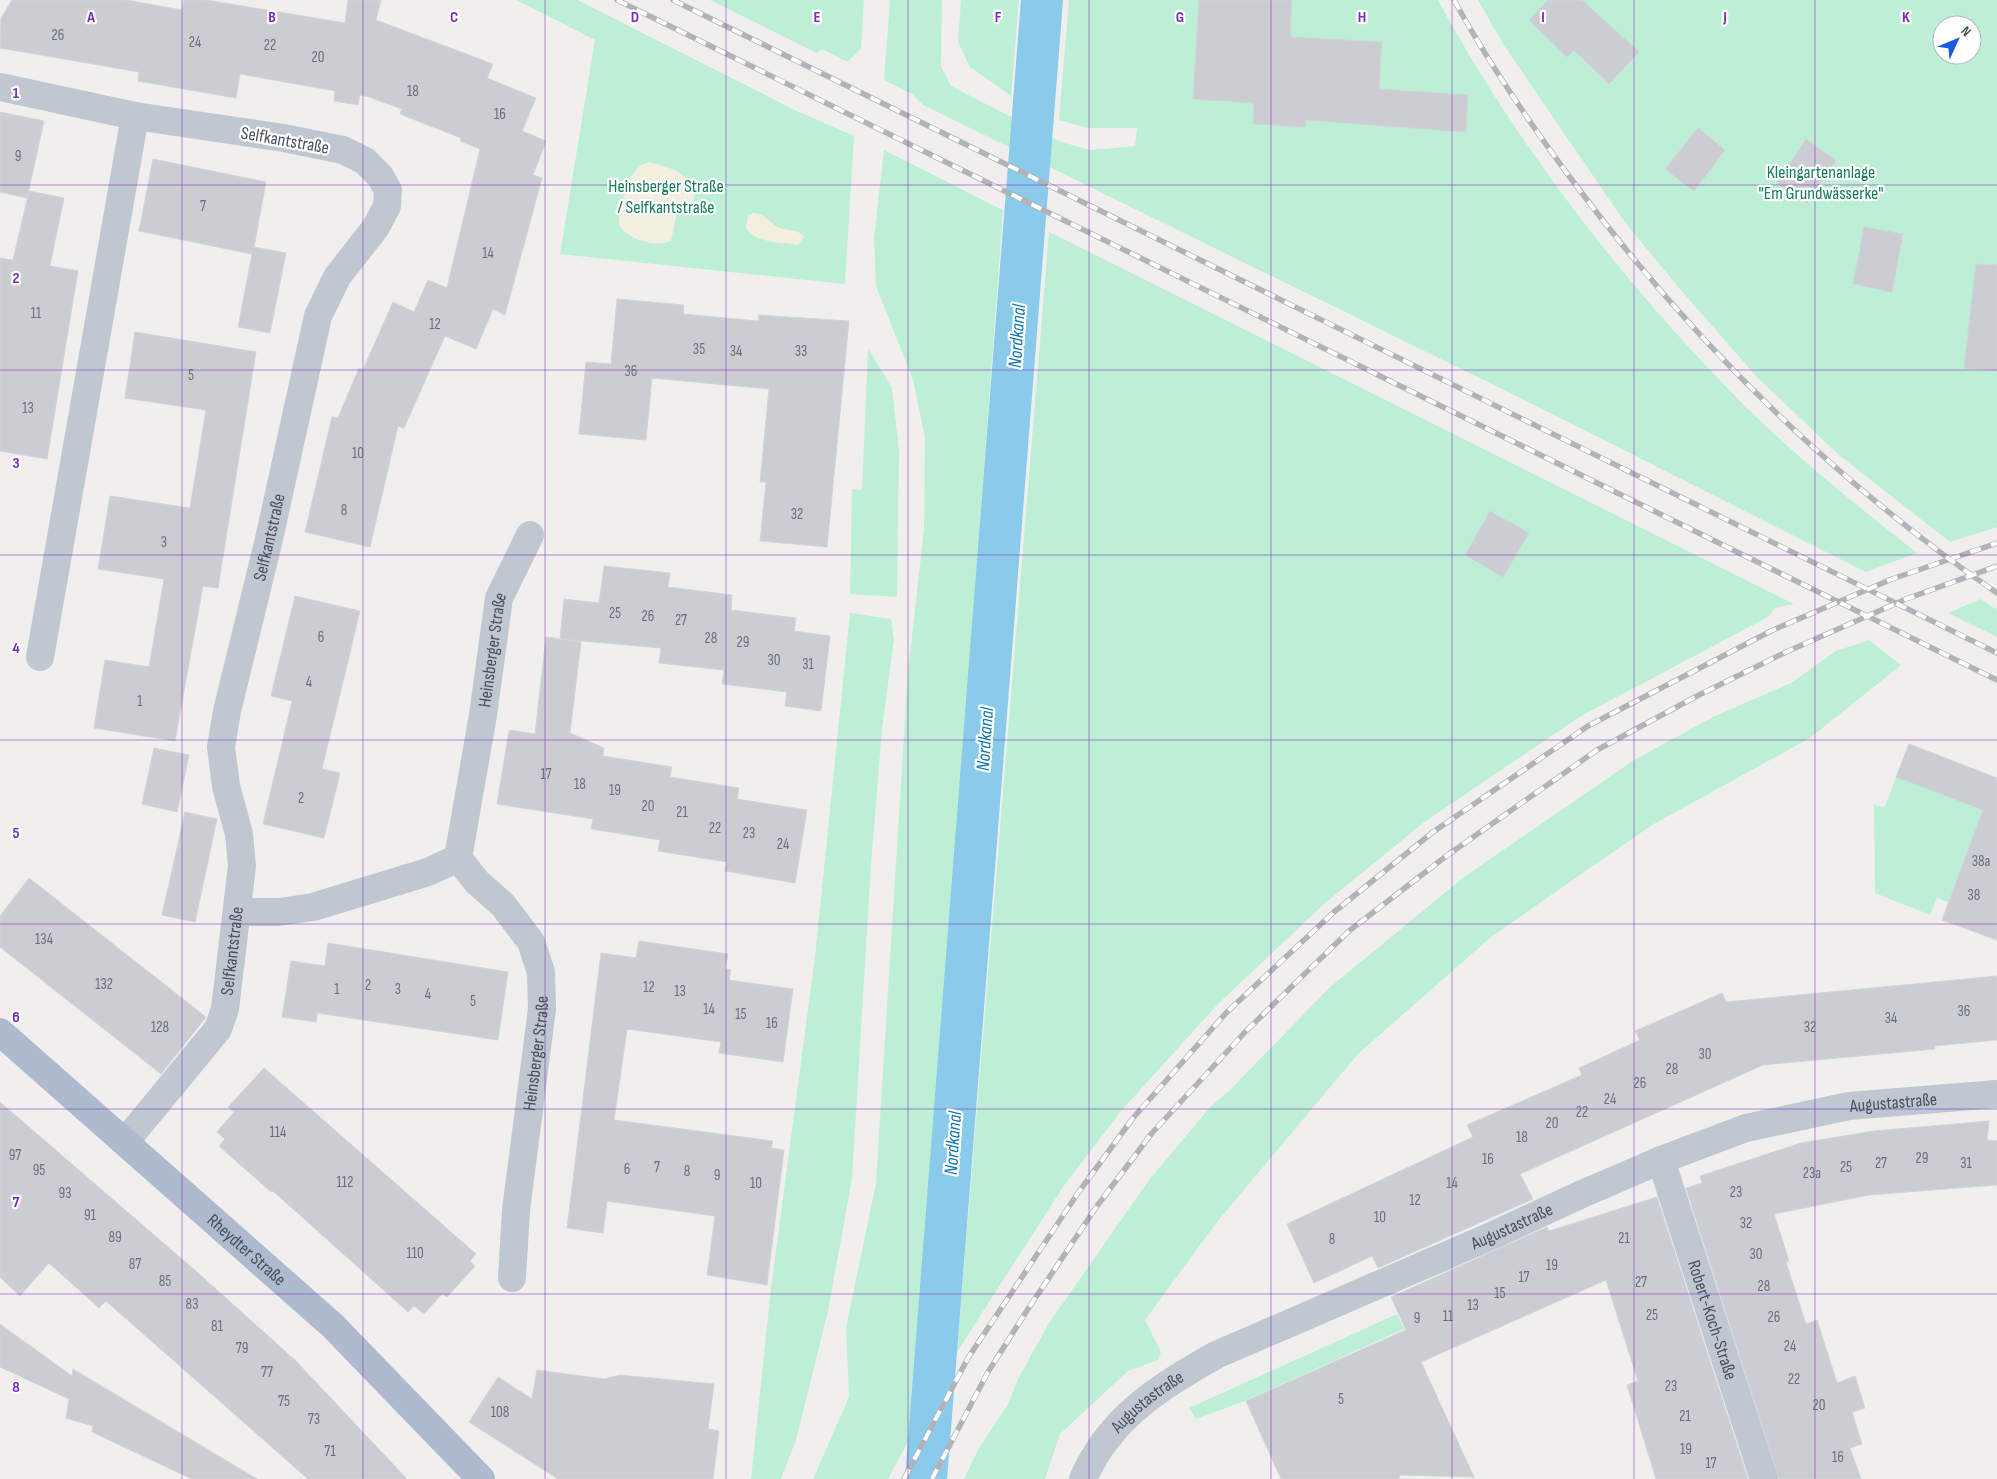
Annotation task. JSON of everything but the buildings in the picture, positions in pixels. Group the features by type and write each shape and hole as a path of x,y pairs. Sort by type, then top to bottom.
{"main road":[{"name":"Rheydter Straße","path":"0,1032 333,1326 481,1479"}],"street":[{"name":"Selfkantstraße","path":"0,87 135,116 284,138 343,150 365,161 380,176 388,190 387,206 376,227 354,252 337,277 318,316 269,539 227,712 221,747 226,786 239,834 241,858 237,912 225,1009 218,1029 125,1142"},
{"path":"40,657 135,116"},
{"name":"Heinsberger Straße","path":"512,1278 516,1210 542,1009 541,972 531,942 503,905 477,882 458,858 483,715 499,598 530,535"},
{"path":"237,912 279,912 313,907 428,872 458,858"},
{"name":"Augustastraße","path":"1083,1479 1101,1447 1140,1402 1173,1379 1216,1355 1489,1238 1662,1160 1746,1128 1849,1106 1997,1094"},
{"name":"Robert-Koch-Straße","path":"1662,1160 1764,1479"}],"green space":[{"name":"Heinsberger Straße / Selfkantstraße","path":"516,0 577,0 797,111 854,136 845,284 560,254 595,40"},
{"path":"710,0 864,0 861,49 847,62 822,49 817,53"},
{"path":"890,0 942,0 941,66 951,86 1058,141 1090,150 1135,146 1137,128 1088,128 1059,120 1069,0 1438,0 1503,109 1539,162 1616,264 1701,360 1765,426 1829,482 1917,553 1866,572 1508,392 923,105 912,94 884,80"},
{"path":"961,0 1019,0 1011,96 970,67 958,42"},
{"name":"Kleingartenanlage \"Em Grundwässerke\"","path":"1478,0 1997,0 1997,527 1950,542 1840,456 1757,377 1679,288 1624,221 1503,44"},
{"path":"884,150 1003,210 913,1432 888,1479 813,1479 849,1397 846,1328 876,1183 908,672 924,529 925,438 913,380 876,286 874,239"},
{"path":"1049,232 1794,604 1775,608 1768,617 1581,716 1423,823 1324,904 1218,1004 1121,1111 1063,1187 957,1352"},
{"path":"868,348 892,388 899,451 897,597 850,594 852,489 862,490"},
{"path":"1981,599 1997,610 1997,637 1948,613"},
{"path":"850,613 891,619 894,639 882,729 871,864 852,1179 828,1311 796,1440 781,1479 751,1479 771,1288 815,957"},
{"path":"1869,640 1901,665 1810,738 1652,825 1491,937 1358,1054 1217,1222 1145,1320 1161,1352 1158,1360 1128,1371 1060,1434 1045,1479 964,1479 978,1450 1008,1404 1018,1379 1049,1323 1149,1180 1211,1106 1229,1091 1329,988 1464,877 1634,760 1715,716 1791,683 1836,651"},
{"path":"1896,777 1984,811 1948,902 1937,898 1930,915 1875,893 1874,805 1885,807"},
{"path":"1397,1314 1404,1329 1242,1402 1196,1419 1189,1408"}],"sand":[{"path":"650,162 675,170 691,182 694,196 692,214 677,211 671,241 665,243 642,241 623,230 619,225 627,184 636,170"},
{"path":"754,213 764,217 778,227 798,232 804,237 798,245 763,240 756,237 746,228 748,215"}],"waterway":[{"name":"Nordkanal","path":"926,1479 1042,0"}],"railway":[{"path":"617,0 1997,680"},
{"path":"673,0 1997,653"},
{"path":"1454,0 1511,94 1575,184 1620,242 1717,353 1769,406 1823,456 1937,550 1997,593"},
{"path":"904,1479 968,1358 1078,1193 1133,1118 1226,1013 1334,912 1433,832 1588,726 1773,630 1892,579 1997,543"},
{"path":"932,1479 988,1372 1028,1309 1097,1206 1152,1133 1246,1031 1349,931 1445,857 1597,750 1697,696 1786,652 1906,599 1997,566"}]}
